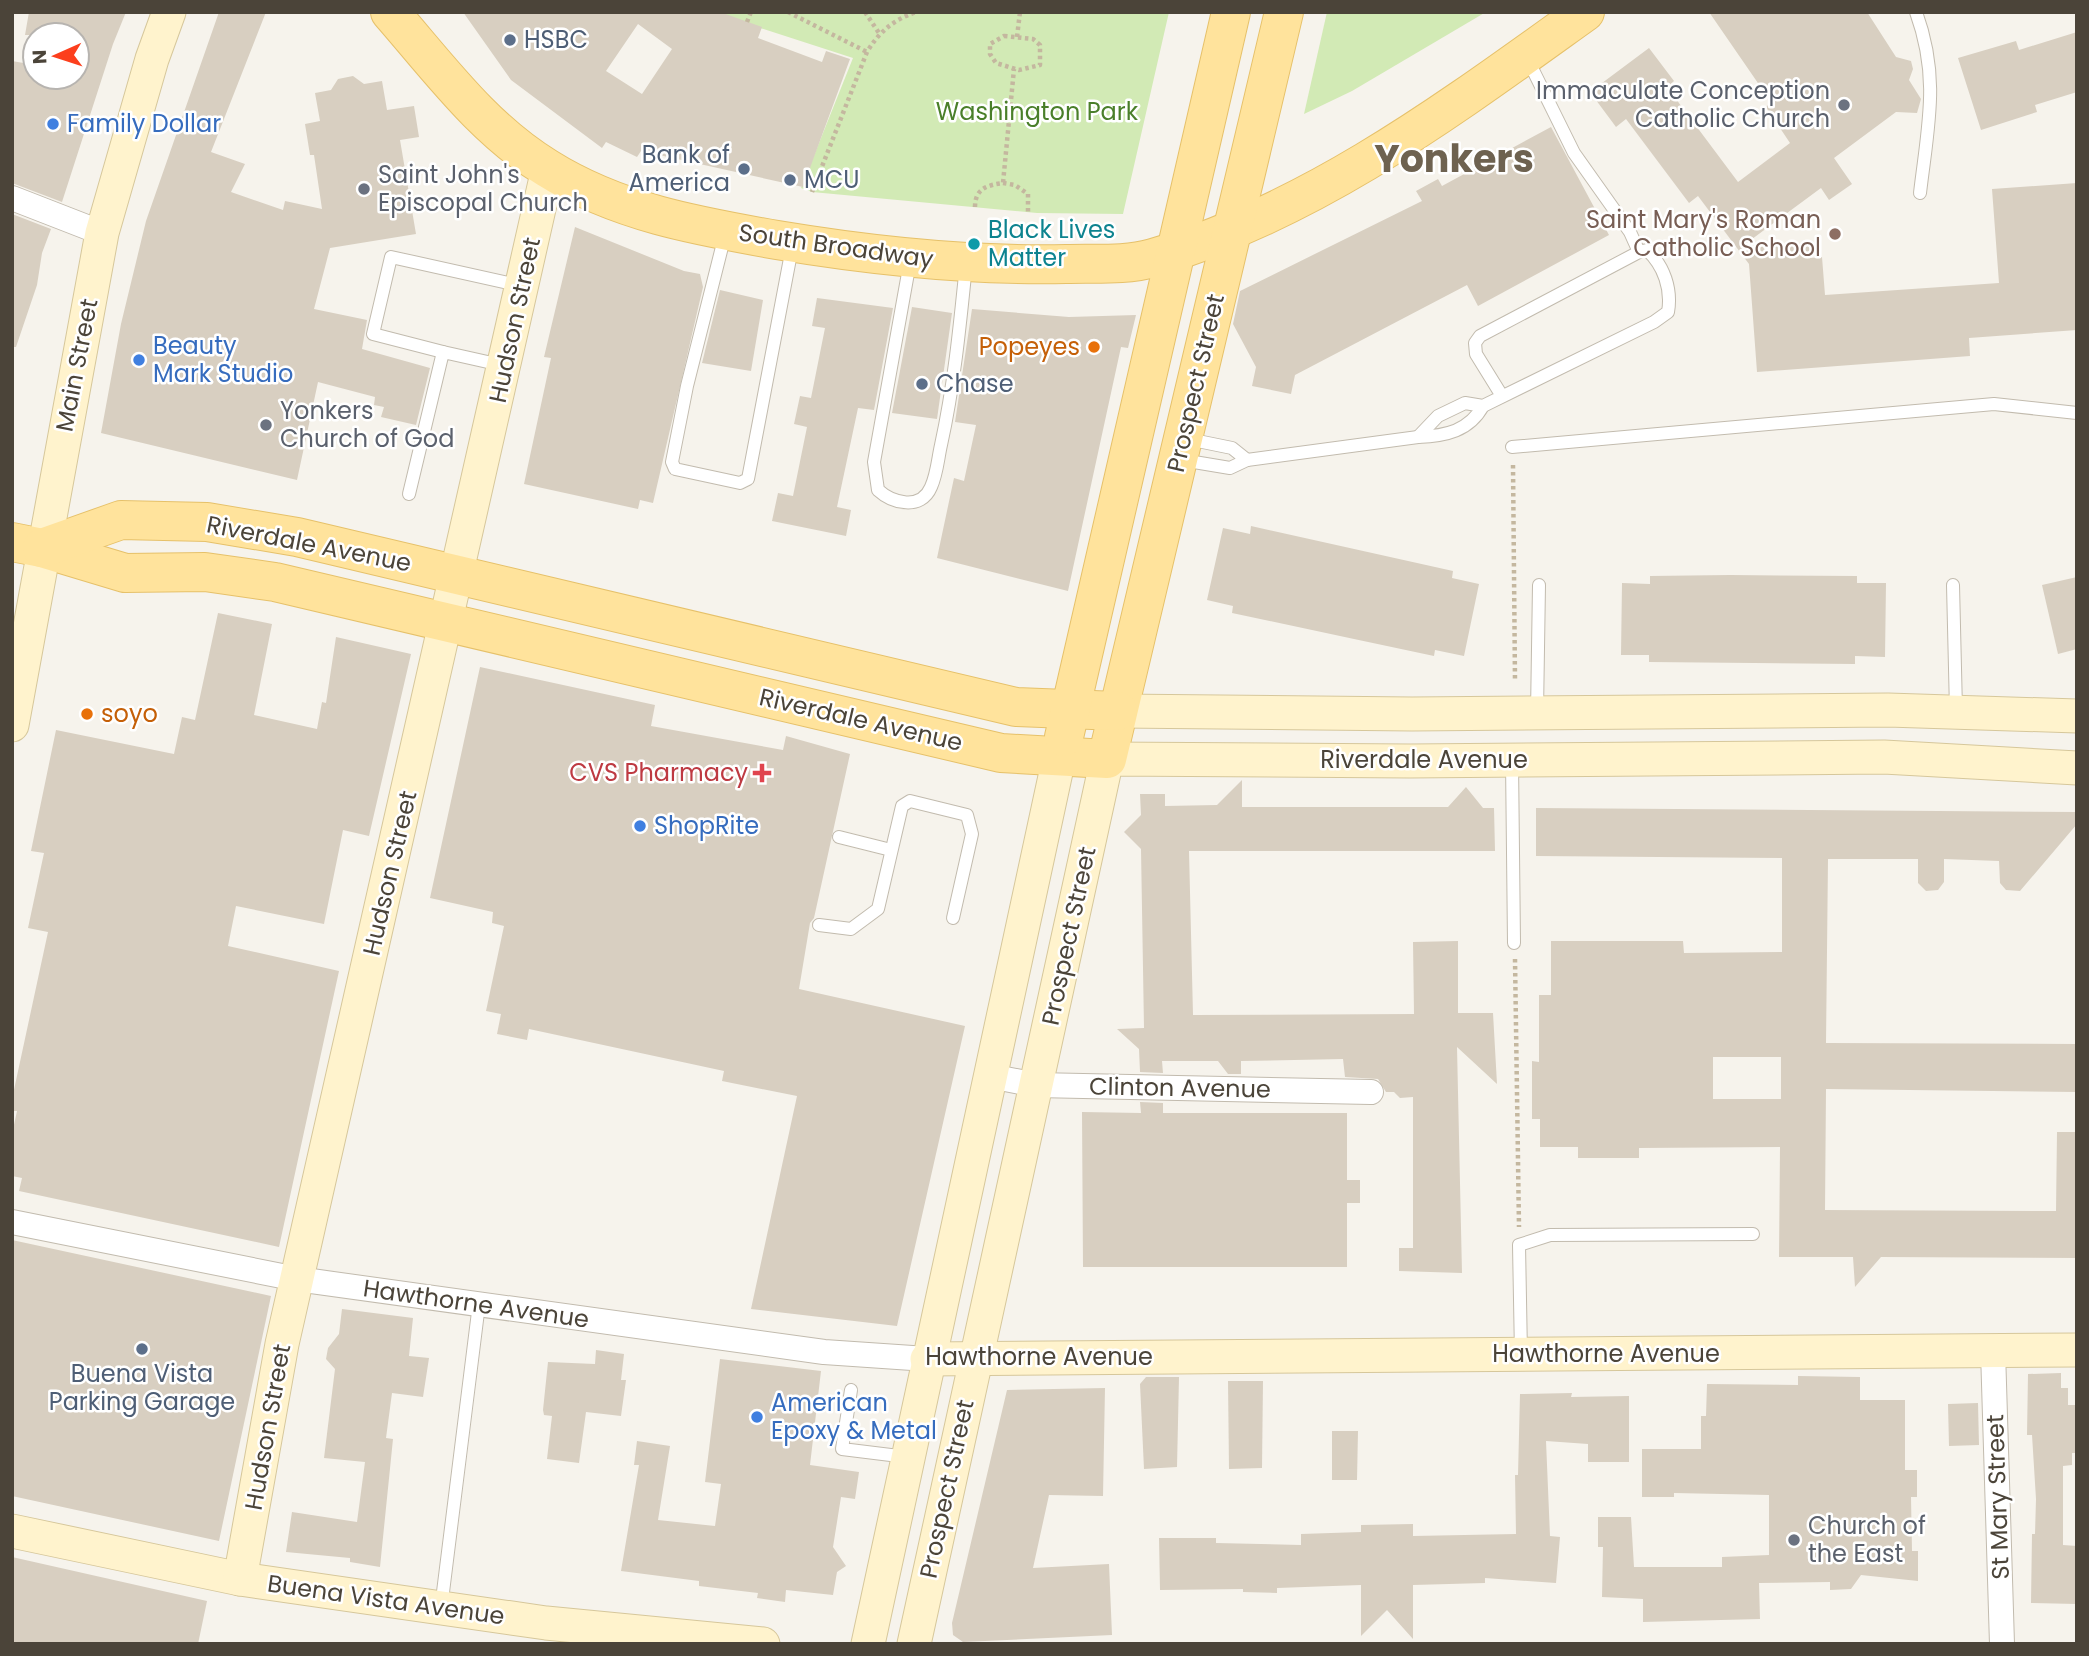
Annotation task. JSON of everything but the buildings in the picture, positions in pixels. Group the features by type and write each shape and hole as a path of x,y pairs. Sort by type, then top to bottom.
{"main road":[{"name":"South Broadway","path":"390,12 500,137 548,170 622,204 685,224 793,242 910,258 1000,265 1148,259 1232,229 1286,205 1418,131 1585,12"},
{"name":"Prospect Street","path":"1059,758 1231,12"},
{"name":"Prospect Street","path":"1107,759 1284,12"},
{"name":"Riverdale Avenue","path":"27,545 121,520 207,522 297,537 1016,707 1118,711"},
{"name":"Riverdale Avenue","path":"27,545 125,573 205,572 275,582 1001,753 1107,759"}],"street":[{"name":"Main Street","path":"12,725 27,545 102,233 152,59 170,12"},
{"name":"Hudson Street","path":"240,1579 282,1343 548,170"},
{"path":"12,198 102,233"},
{"name":"Riverdale Avenue","path":"1118,711 1526,713 1888,709 2077,716"},
{"name":"Riverdale Avenue","path":"1107,759 1884,757 2077,768"},
{"name":"Prospect Street","path":"868,1644 927,1359 1059,758"},
{"name":"Prospect Street","path":"914,1644 1107,759"},
{"name":"Clinton Avenue","path":"990,1076 1036,1085 1371,1091"},
{"name":"Hawthorne Avenue","path":"12,1222 297,1279 824,1352 927,1359 2077,1350"},
{"name":"St Mary Street","path":"1993,1351 2002,1644"},
{"name":"Buena Vista Avenue","path":"12,1531 240,1579 546,1623 763,1644"}],"lane":[{"path":"1916,12 1928,46 1933,92 1920,192"},
{"path":"1525,55 1574,153 1630,232 1639,252"},
{"path":"726,231 687,386 672,462 675,470 740,482 748,479 793,242"},
{"path":"1180,449 1230,468 1247,460 1418,437 1446,436 1475,419 1483,406 1654,322 1668,312 1671,299 1664,276 1654,257 1647,250 1639,252 1480,336 1475,343 1476,354 1502,396"},
{"path":"505,365 373,334 391,257 522,286"},
{"path":"910,258 874,470 878,490 888,499 905,503 918,500 932,486 945,425 967,262"},
{"path":"409,494 443,352"},
{"path":"1418,437 1445,413 1465,403 1483,406"},
{"path":"1512,447 1994,404 2077,413"},
{"path":"1180,449 1232,447 1247,460"},
{"path":"1526,713 1539,584"},
{"path":"1953,586 1956,713"},
{"path":"1512,760 1514,943"},
{"path":"819,925 850,929 878,909 902,806 910,801 967,815 972,834 953,918"},
{"path":"839,837 891,850"},
{"path":"1521,1354 1520,1245 1550,1235 1753,1234"},
{"path":"441,1608 479,1304"},
{"path":"851,1390 842,1448 907,1457"}],"path":[{"path":"747,22 751,12"},
{"path":"788,12 867,52"},
{"path":"865,12 879,33"},
{"path":"811,192 867,52 879,33 901,17 916,12"},
{"path":"1017,37 1020,12"},
{"path":"997,37 1032,39 1040,45 1040,65 1032,69 1014,69 996,64 990,54 990,44 997,37"},
{"path":"1003,183 1014,69"},
{"path":"975,207 976,196 981,189 989,184 1003,183 1015,185 1028,194 1028,213"},
{"path":"1512,447 1526,713"},
{"path":"1514,943 1520,1245"}],"green space":[{"name":"Washington Park","path":"711,12 1169,12 1123,214 1037,213 812,192 801,188 853,58"},
{"path":"1327,12 1486,12 1352,91 1304,114"}],"place":[{"name":"HSBC","path":"510,40"},
{"name":"Immaculate Conception Catholic Church","path":"1844,105"},
{"name":"Family Dollar","path":"53,124"},
{"name":"Bank of America","path":"744,169"},
{"name":"MCU","path":"790,180"},
{"name":"Saint John's Episcopal Church","path":"364,189"},
{"name":"Saint Mary's Roman Catholic School","path":"1835,234"},
{"name":"Black Lives Matter","path":"974,244"},
{"name":"Popeyes","path":"1094,347"},
{"name":"Beauty Mark Studio","path":"139,360"},
{"name":"Chase","path":"922,384"},
{"name":"Yonkers Church of God","path":"266,425"},
{"name":"soyo","path":"87,714"},
{"name":"CVS Pharmacy","path":"762,773"},
{"name":"ShopRite","path":"640,826"},
{"name":"Buena Vista Parking Garage","path":"142,1349"},
{"name":"American Epoxy & Metal","path":"757,1417"},
{"name":"Church of the East","path":"1794,1540"}],"district":[{"name":"Yonkers","path":"1454,159"}]}
